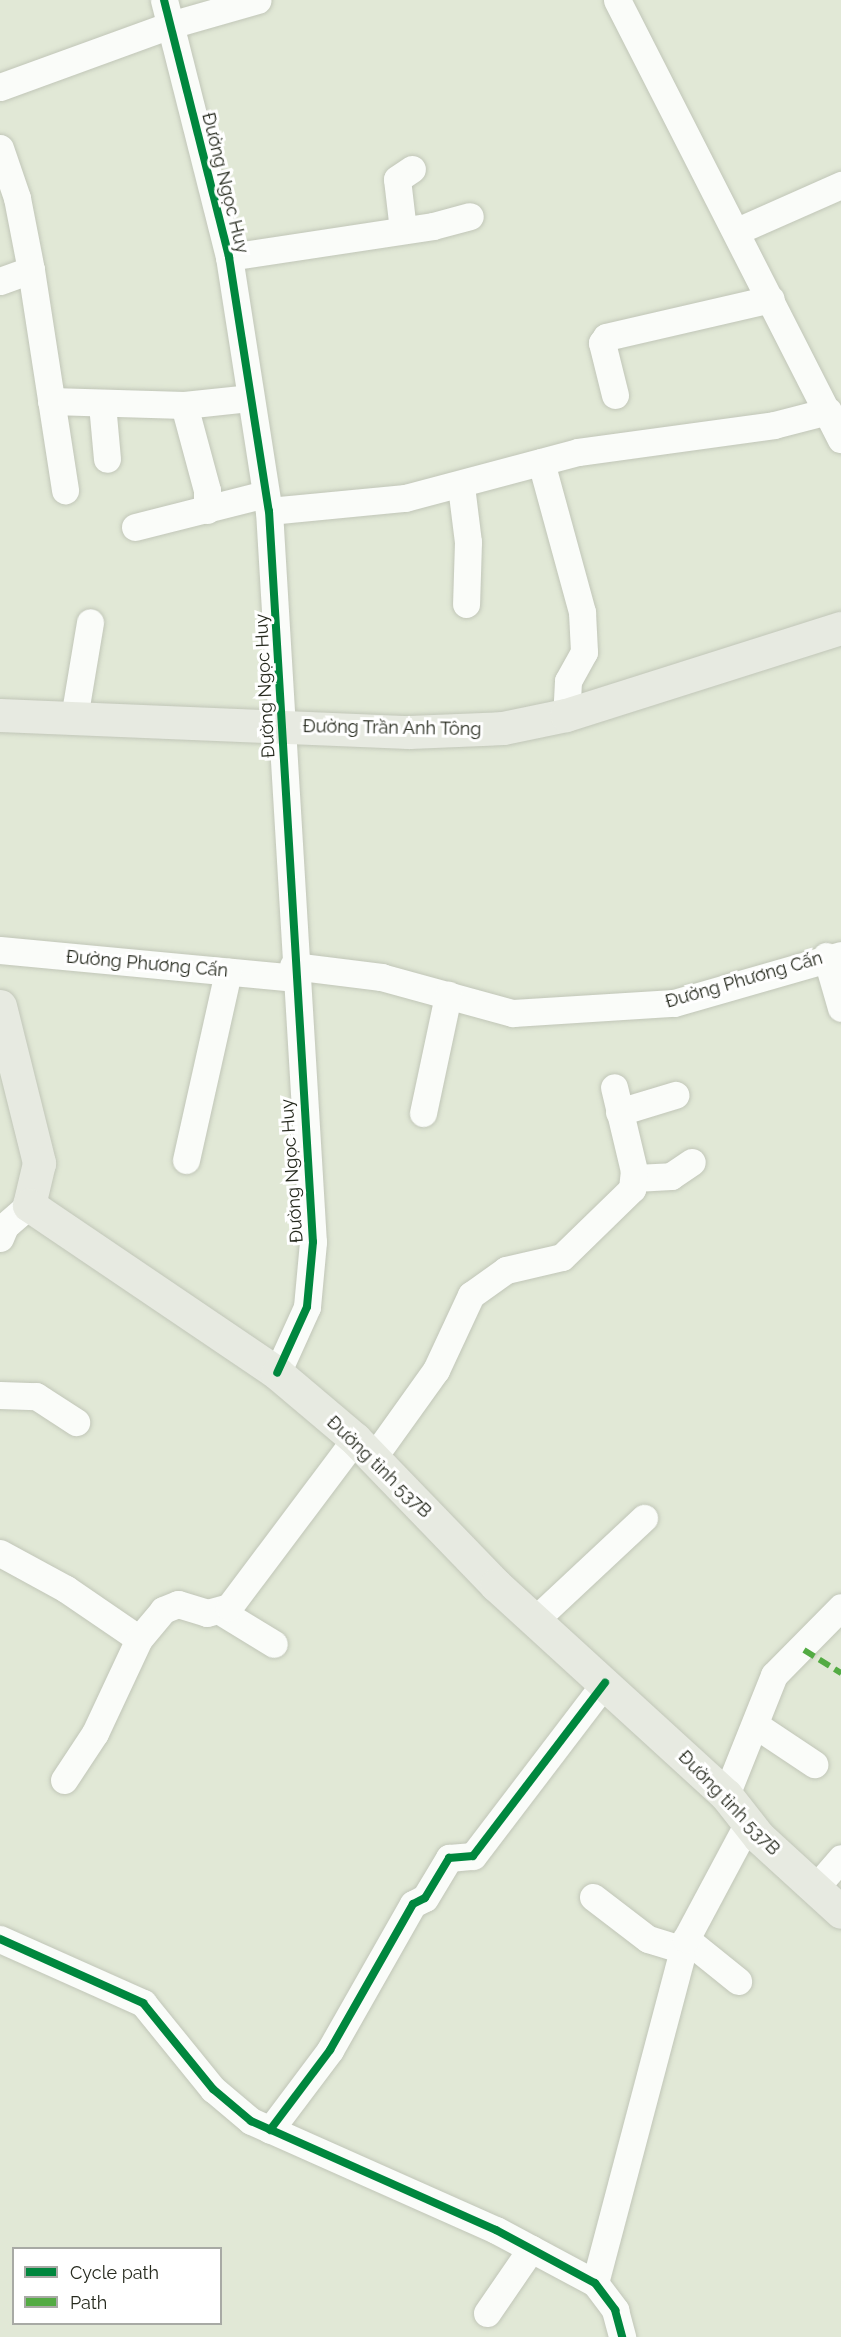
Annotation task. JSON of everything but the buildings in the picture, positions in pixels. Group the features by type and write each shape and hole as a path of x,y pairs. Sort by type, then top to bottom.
{"main road":[{"name":"Đường Trần Anh Tông","path":"0,715 283,727 461,731 566,715 841,628"},
{"path":"0,1006 39,1163 29,1205"},
{"name":"Đường tỉnh 537B","path":"29,1205 277,1373 364,1449 536,1619 726,1795 748,1823 841,1912"}],"street":[{"path":"0,87 167,13 258,0"},
{"path":"135,527 207,510 267,502 405,498 461,486 541,462 837,429 617,0"},
{"name":"Đường Ngọc Huy","path":"167,13 229,257 249,398 267,502 283,727 293,972 312,1242 307,1307 277,1373"},
{"path":"0,148 17,198 31,270 51,401 53,441 65,490"},
{"path":"402,230 397,179 412,169"},
{"path":"737,231 841,185"},
{"path":"229,257 402,230 470,216"},
{"path":"0,281 31,270"},
{"path":"615,395 602,343 606,337 771,299"},
{"path":"51,401 184,405 249,398"},
{"path":"102,404 106,459"},
{"path":"184,405 207,490 207,510"},
{"path":"541,462 582,612 584,652 568,681 566,715"},
{"path":"461,486 468,542 466,604"},
{"path":"74,718 90,622"},
{"name":"Đường Phương Cấn","path":"0,950 228,972 293,972 381,977 513,1012 674,1003 833,955"},
{"path":"833,955 841,1008"},
{"path":"186,1160 228,972"},
{"path":"423,1113 448,995"},
{"path":"220,1611 436,1370 471,1294 506,1270 562,1257 623,1199 635,1178 616,1099 675,1095"},
{"path":"635,1178 671,1176 692,1162"},
{"path":"0,1238 5,1226 29,1205"},
{"path":"0,1395 41,1397 76,1422"},
{"path":"536,1619 644,1518"},
{"path":"0,1553 66,1588 139,1639"},
{"path":"64,1780 95,1732 139,1639 168,1605 220,1611 274,1644"},
{"path":"726,1795 782,1663 804,1650 841,1607"},
{"path":"270,2130 330,2050 413,1904 425,1898 449,1858 472,1856 605,1683"},
{"path":"757,1726 813,1764"},
{"path":"595,2283 685,1944 748,1823"},
{"path":"816,1887 841,1858"},
{"path":"593,1897 648,1939 685,1944 738,1981"},
{"path":"0,1939 143,2003 225,2102 270,2130 531,2249 595,2283 615,2310 622,2337"},
{"path":"487,2313 531,2249"}],"marked path":[{"path":"804,1650 841,1673"}],"cycle path":[{"path":"164,0 229,257 269,511 313,1242 307,1307 277,1373"},
{"path":"270,2130 330,2050 413,1904 425,1898 449,1858 473,1856 605,1683"},
{"path":"0,1939 143,2003 213,2089 251,2121 496,2230 595,2283 615,2310 622,2337"}]}
